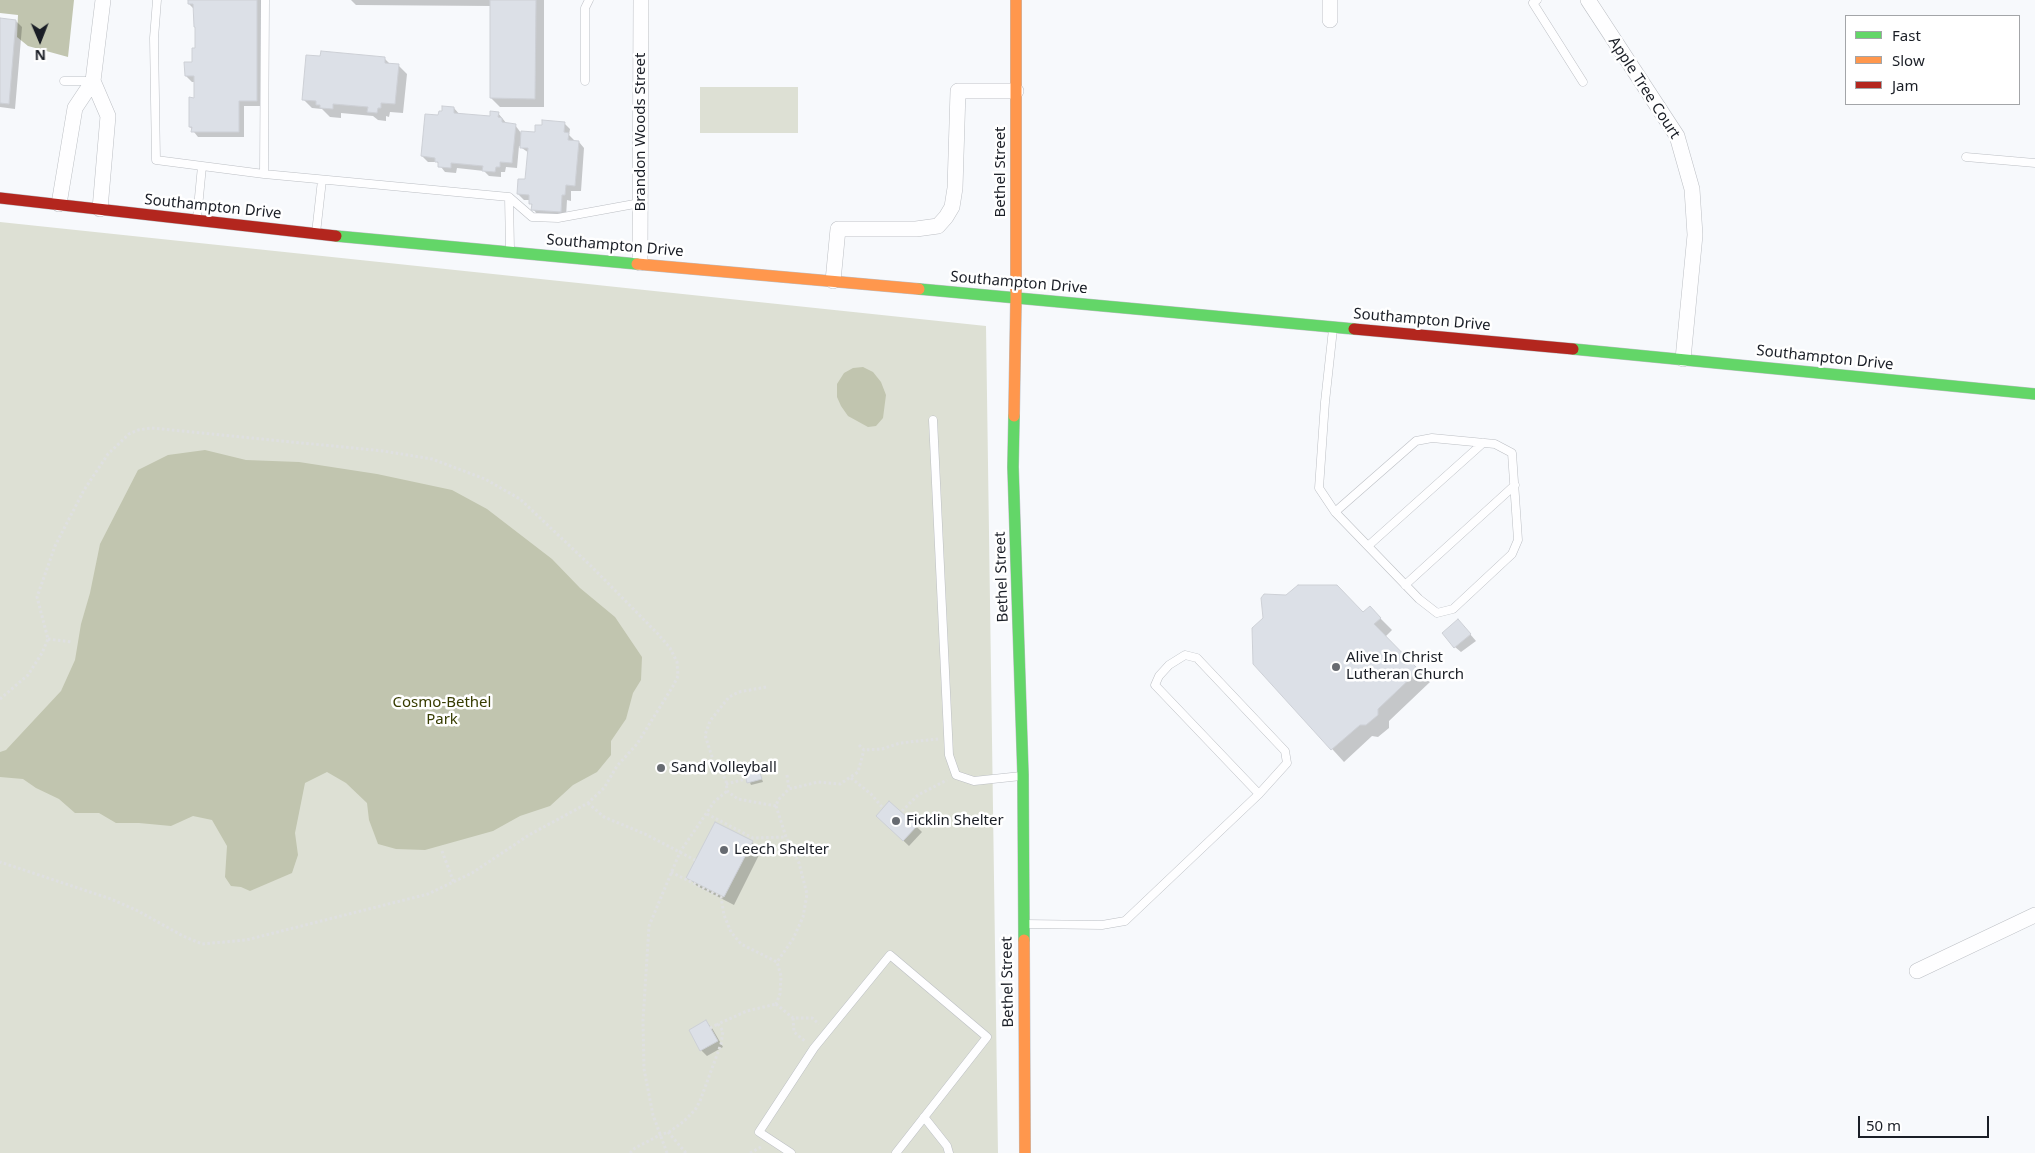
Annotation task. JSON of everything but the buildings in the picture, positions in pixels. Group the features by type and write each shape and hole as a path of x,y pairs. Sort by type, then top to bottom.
{"street":[{"path":"59,204 75,108 93,81 103,0"},
{"name":"Brandon Woods Street","path":"640,263 641,0"},
{"name":"Bethel Street","path":"1016,0 1016,298 1013,467 1023,776 1022,924 1025,1153"},
{"path":"1330,0 1330,20"},
{"name":"Apple Tree Court","path":"1588,0 1677,136 1692,189 1695,235 1683,359"},
{"path":"93,81 108,116 100,209"},
{"path":"833,281 838,229 916,229 938,226 946,217 952,207 955,188 958,91 1016,92"},
{"name":"Southampton Drive","path":"0,198 316,233 510,252 1683,359 2035,394"},
{"path":"1917,971 2035,915"}],"lane":[{"path":"157,0 154,38 156,160 264,174 509,197 532,217 558,218 640,202"},
{"path":"264,174 265,0"},
{"path":"585,82 585,8 589,0"},
{"path":"1537,0 1533,3 1583,82"},
{"path":"64,81 93,81"},
{"path":"1966,156 2035,163"},
{"path":"197,220 202,166"},
{"path":"316,233 322,180"},
{"path":"509,197 510,252"},
{"path":"1334,327 1324,411 1319,488 1336,512 1419,599 1437,612 1453,609 1460,603 1512,554 1518,540 1512,453 1495,444 1432,438 1416,441 1336,512"},
{"path":"933,420 949,755 956,774 974,781 1023,776"},
{"path":"1368,546 1483,443"},
{"path":"1405,585 1515,484"},
{"path":"1022,924 1102,925 1125,920 1258,794 1287,763 1284,751 1197,658 1185,655 1169,665 1159,676 1155,685 1258,794"},
{"path":"791,1153 759,1132 814,1048 890,955 987,1037 896,1153"},
{"path":"924,1117 947,1146 949,1153"}],"path":[{"path":"0,699 28,675 42,653 48,639 37,597 46,568 84,490 108,454 128,434 151,428 383,451 432,459 485,479 520,499 591,566 658,634 670,648 677,662 678,676 637,744 617,766 604,788 588,803 529,835 454,883 402,902 246,940 202,944 104,896 0,862"},
{"path":"48,639 72,642"},
{"path":"766,687 739,692 729,697 710,721 705,735 714,763 726,780 727,791 738,799 776,806"},
{"path":"859,745 864,750 882,749 900,743 948,738"},
{"path":"776,1004 780,994 781,976 778,962 793,939 803,917 807,894 799,863 786,837 776,806 778,800 789,789 818,782 840,784 851,778 858,772 864,750"},
{"path":"902,812 918,795 956,774"},
{"path":"787,775 789,789"},
{"path":"851,778 871,794 882,807"},
{"path":"726,784 746,779"},
{"path":"667,1153 653,1115 644,1069 643,1020 650,926 680,852 714,802 727,791"},
{"path":"588,803 604,817 695,860"},
{"path":"707,814 753,838 786,837"},
{"path":"442,851 454,883"},
{"path":"671,872 721,898 724,915 731,932 740,944 778,962"},
{"path":"776,1004 793,1018 812,1018 828,1030"},
{"path":"710,1028 747,1010 776,1004"},
{"path":"793,1018 794,1032 814,1048"},
{"path":"630,1153 635,1148 659,1135 669,1132 683,1122 694,1110 700,1101 722,1044 723,1030 718,1024"},
{"path":"669,1132 686,1153"}],"green space":[{"path":"700,87 798,87 798,133 700,133"},
{"name":"Cosmo-Bethel Park","path":"0,222 986,326 998,1153 0,1153"}],"shaded area":[{"path":"0,0 74,0 68,57 28,46 17,37 18,15 0,13"},
{"path":"863,367 873,372 881,382 886,395 883,418 876,426 868,427 848,416 837,397 837,384 844,373 853,368"},
{"path":"205,450 246,460 299,462 377,474 452,490 487,509 552,559 580,588 615,617 642,657 641,680 633,693 626,719 611,741 611,755 597,772 573,785 550,806 520,816 493,831 425,850 396,849 378,844 369,820 367,803 346,783 327,772 305,783 295,833 298,855 292,873 250,891 241,887 231,886 225,877 227,846 212,820 193,816 171,826 116,823 99,813 75,813 59,799 36,788 23,779 0,777 0,752 6,750 61,691 75,660 81,624 90,593 100,544 138,470 168,455"}],"traffic: fast":[{"path":"336,236 637,264"},
{"path":"919,289 1354,329"},
{"path":"1573,349 2035,394"},
{"path":"1014,416 1013,467 1023,775 1024,940"}],"traffic: slow":[{"path":"1014,416 1016,0"},
{"path":"637,264 919,289"},
{"path":"1024,940 1025,1153"}],"traffic: jam":[{"path":"0,198 336,236"},
{"path":"1354,329 1573,349"}],"place":[{"name":"Alive In Christ Lutheran Church","path":"1336,667"},
{"name":"Sand Volleyball","path":"661,768"},
{"name":"Ficklin Shelter","path":"896,821"},
{"name":"Leech Shelter","path":"724,850"}]}
